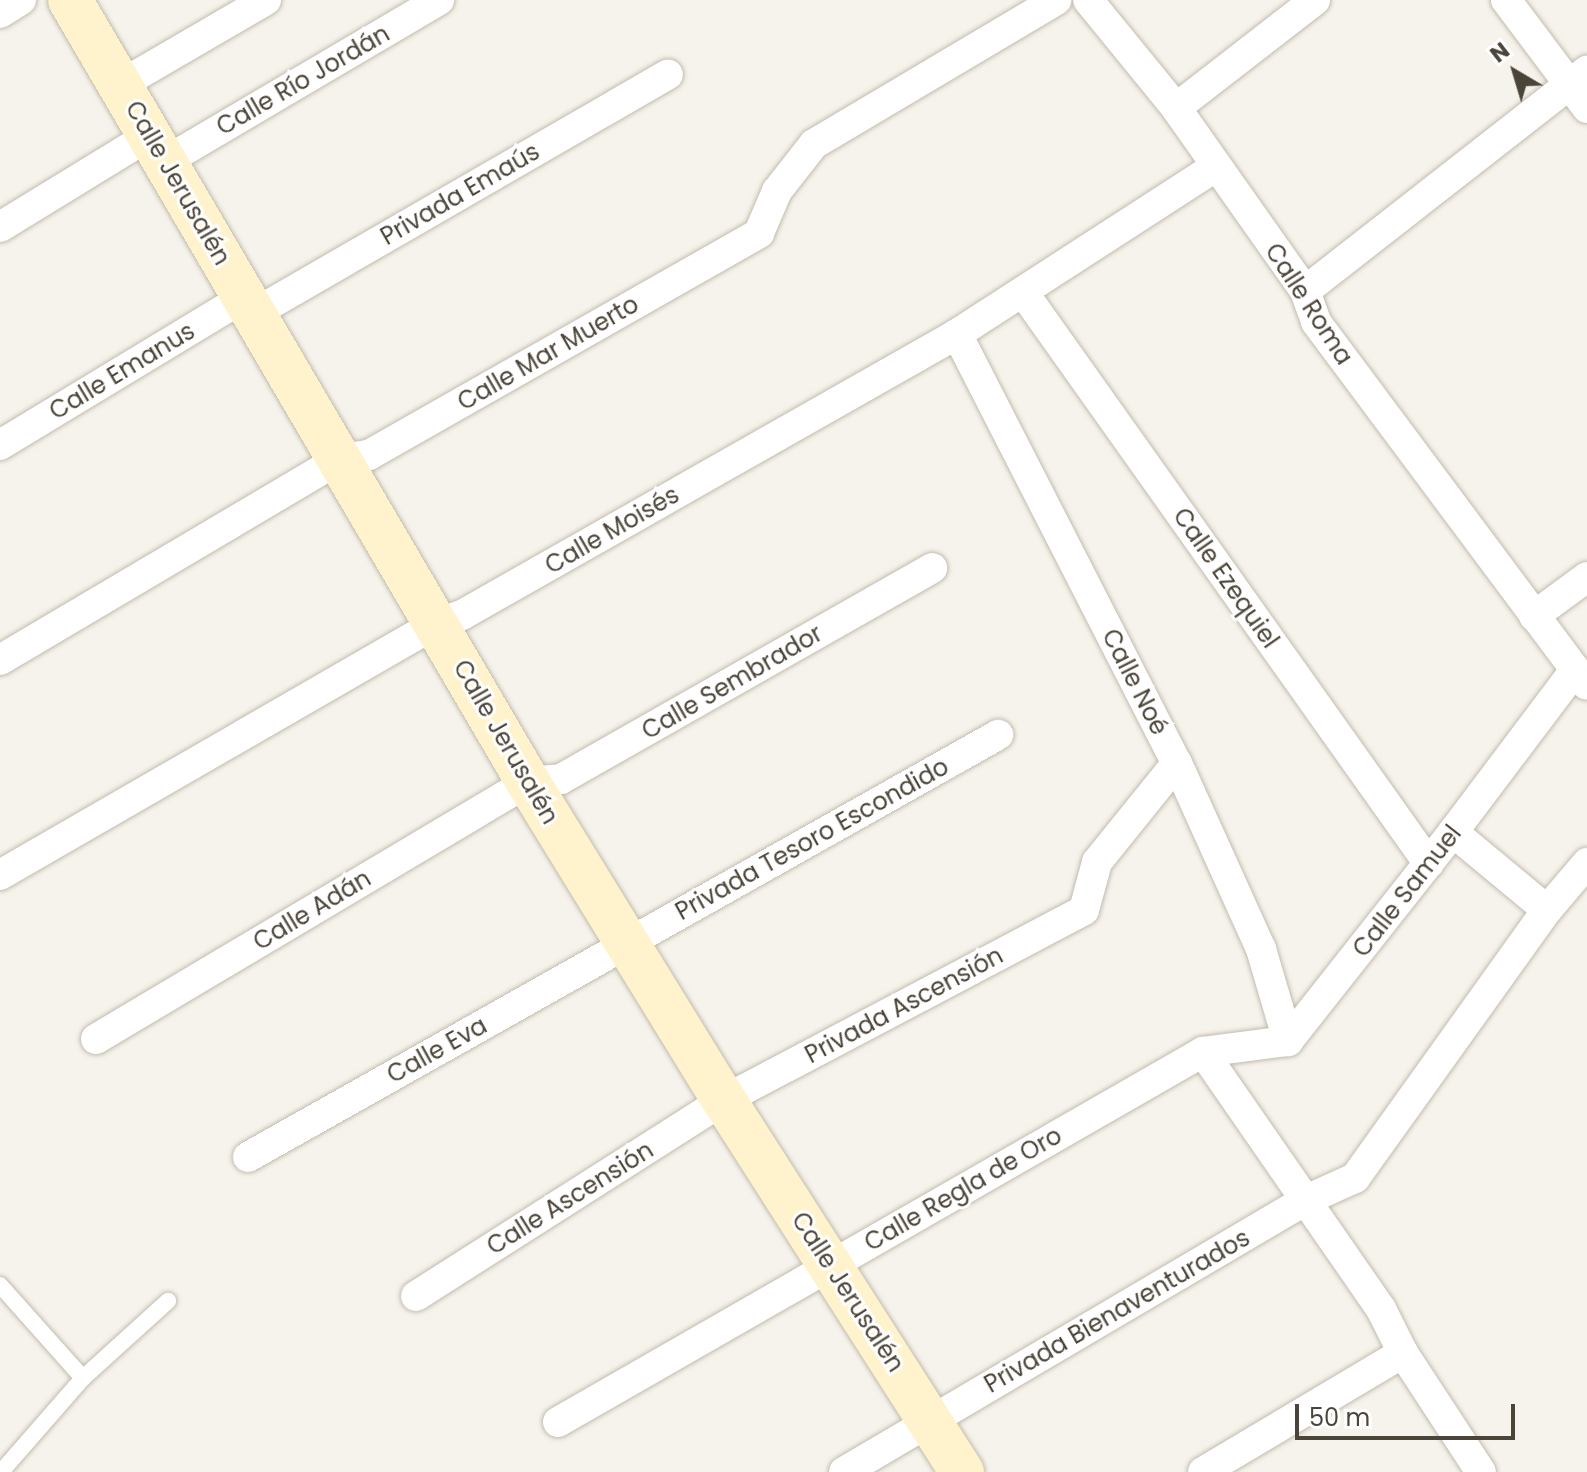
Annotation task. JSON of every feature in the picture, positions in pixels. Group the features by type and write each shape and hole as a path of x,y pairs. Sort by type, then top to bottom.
{"street":[{"path":"0,13 21,0"},
{"name":"Calle Jerusalén","path":"70,0 626,944 962,1472"},
{"path":"120,85 266,0"},
{"name":"Calle Río Jordán","path":"0,227 439,0"},
{"name":"Calle Mar Muerto","path":"0,660 340,459 369,455 759,233 777,191 814,144 1057,0"},
{"name":"Calle Roma","path":"1088,0 1176,108 1305,291 1316,322 1581,678"},
{"path":"1176,108 1315,0"},
{"path":"1305,291 1581,88 1506,0"},
{"name":"Privada Emaús","path":"248,305 668,74"},
{"name":"Calle Moisés","path":"0,875 437,623 462,615 957,334 1215,167"},
{"name":"Calle Ezequiel","path":"1023,292 1429,864"},
{"name":"Calle Emanus","path":"0,445 248,305"},
{"name":"Calle Noé","path":"957,334 1177,763 1261,949 1288,1041"},
{"name":"Calle Sembrador","path":"528,782 561,779 932,568"},
{"path":"1534,616 1587,577"},
{"name":"Calle Samuel","path":"1288,1041 1453,832 1581,678"},
{"name":"Privada Tesoro Escondido","path":"626,944 998,735"},
{"name":"Privada Ascensión","path":"724,1100 1084,910 1097,862 1177,763"},
{"name":"Calle Adán","path":"96,1039 528,782"},
{"path":"1453,832 1547,910"},
{"name":"Privada Bienaventurados","path":"844,1472 1304,1201 1355,1178 1547,910 1587,863"},
{"name":"Calle Eva","path":"248,1157 626,944"},
{"path":"1288,1041 1203,1052 1381,1309 1403,1353 1481,1472"},
{"name":"Calle Regla de Oro","path":"558,1422 1203,1052"},
{"name":"Calle Ascensión","path":"416,1296 724,1100"},
{"path":"1203,1472 1403,1353"}],"lane":[{"path":"0,1285 83,1378"},
{"path":"1,1472 83,1378 168,1301"}]}
